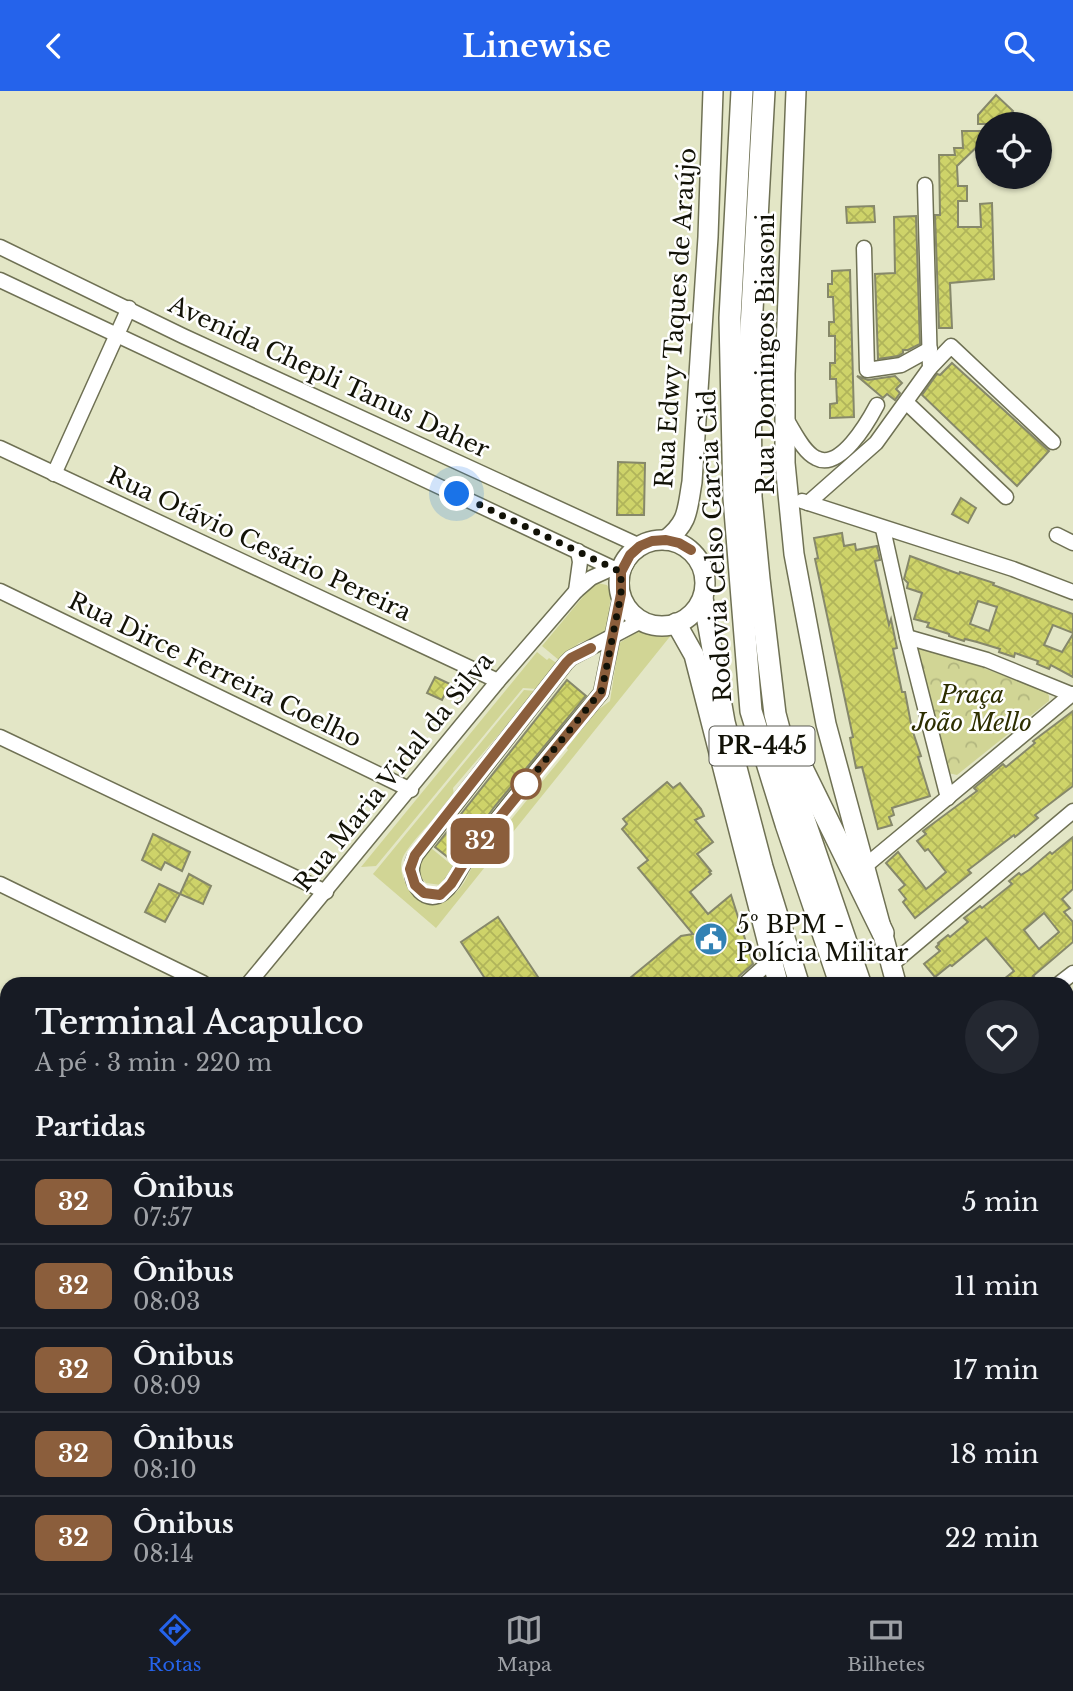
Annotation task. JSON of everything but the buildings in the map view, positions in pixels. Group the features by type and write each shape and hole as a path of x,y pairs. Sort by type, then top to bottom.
{"highway":[{"name":"Rodovia Celso Garcia Cid","path":"742,91 730,318 734,498 751,711 838,977"},
{"name":"Rodovia Celso Garcia Cid","path":"764,91 750,347 751,497 775,713 800,808 858,977"},
{"path":"775,713 883,933"}],"main road":[{"name":"Rua Edwy Taques de Araújo","path":"666,540 679,530 686,520 692,482 708,237 713,91"},
{"name":"Rua Domingos Biasoni","path":"796,91 785,374 785,463 794,554 826,724 894,974"},
{"path":"703,598 687,618 676,623 663,625 643,620 627,607 621,594 617,570 640,546 652,541 679,543 691,550 699,561 704,573 703,598 725,722 763,867 797,977"},
{"path":"676,623 694,655 776,977"}],"street":[{"path":"925,185 930,368"},
{"name":"Avenida Chepli Tanus Daher","path":"0,247 183,336 640,546"},
{"path":"863,248 867,369 901,365 913,361 930,349"},
{"name":"Avenida Chepli Tanus Daher","path":"0,279 617,570"},
{"path":"54,474 129,308"},
{"path":"808,503 876,443 930,368 951,346 1053,442"},
{"path":"907,403 1006,497"},
{"path":"786,419 808,453 826,461 836,457 853,441 877,405"},
{"name":"Rua Otávio Cesário Pereira","path":"0,449 498,681"},
{"path":"788,497 1013,569 1073,592"},
{"path":"883,529 948,798"},
{"path":"1057,534 1073,543"},
{"path":"576,591 580,562 578,551"},
{"name":"Rua Maria Vidal da Silva","path":"254,977 411,790 498,681 576,591 591,578 617,570"},
{"name":"Rua Dirce Ferreira Coelho","path":"0,591 411,790"},
{"path":"621,594 611,638 604,684 601,693 469,855 446,891 435,896 424,893 411,878 411,863 415,855 571,658 611,638 643,620"},
{"path":"864,867 1072,695 987,660 907,637"},
{"path":"0,737 326,892"},
{"path":"894,974 1073,811"},
{"path":"0,884 191,977"},
{"path":"753,977 786,946"}],"green space":[{"path":"597,583 607,585 611,592 607,633 579,643 560,661 542,646"},
{"path":"661,618 669,622 672,634 436,928 373,874 524,690 536,691 453,788 454,797 404,855 402,873 414,894 430,901 438,901 450,897 458,890 487,840 505,827 568,750 565,746 587,718 610,701 619,643"},
{"name":"Praça João Mello","path":"921,645 1046,691 1049,701 957,775 948,773 916,647"},
{"path":"537,652 558,664 537,689 523,688 376,866 361,867"},
{"path":"431,848 453,866 441,885 426,883 417,873 421,859"}],"bus line":[{"name":"32","path":"591,648 566,663 415,855 410,869 411,878 418,889 431,896 446,891 469,855 601,693 621,594 621,572 630,555 640,546 652,541 679,543 691,550"}],"place":[{"name":"5º BPM - Polícia Militar","path":"711,939"}],"route":[{"path":"457,494 621,572 621,594 601,693 518,794 526,784"}]}
